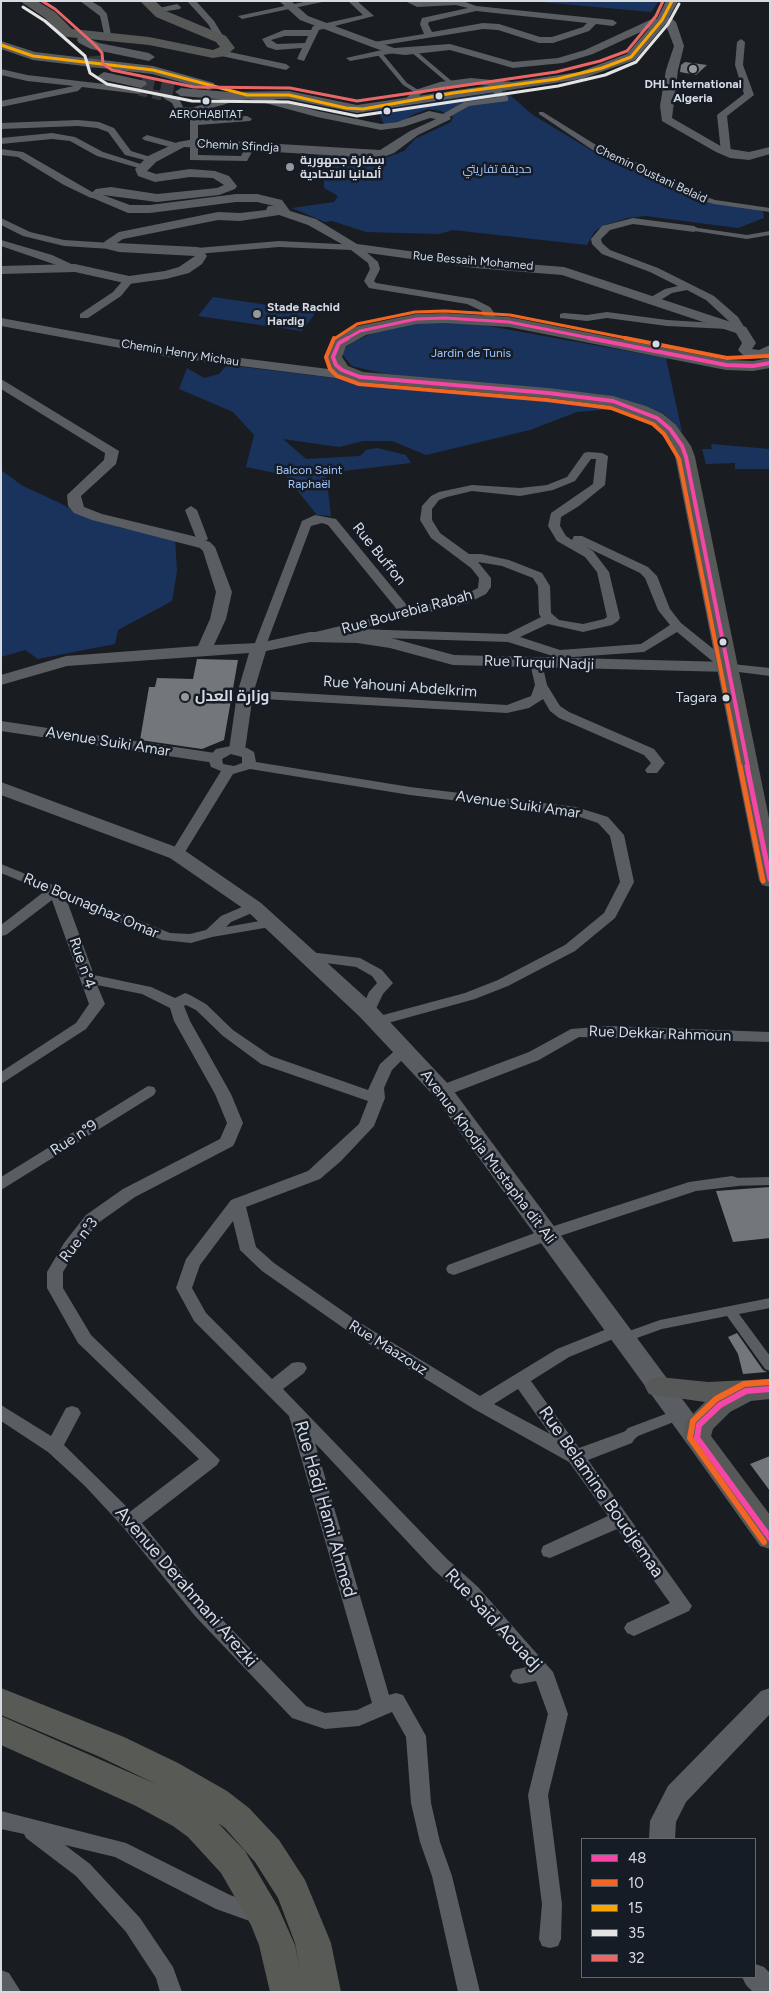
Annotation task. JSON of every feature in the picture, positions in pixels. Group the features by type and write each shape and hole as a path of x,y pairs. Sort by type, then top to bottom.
{"highway":[{"path":"1,1701 112,1747 166,1773 215,1801 237,1818 267,1851 294,1891 314,1943 323,1992"},
{"path":"1,1730 148,1796 185,1816 215,1841 233,1862 266,1918 282,1961 288,1992"}],"main road":[{"path":"27,1 50,15 109,77"},
{"path":"215,87 209,91 187,93 289,95 351,109 385,106 581,75 631,57 662,20 672,1"},
{"path":"151,5 220,46"},
{"path":"68,33 220,46"},
{"path":"92,35 84,36 82,40 95,46 179,63 213,80 215,87"},
{"path":"1,45 33,56 153,70 247,95"},
{"path":"1,54 24,62 109,77 140,87"},
{"path":"66,70 96,62"},
{"path":"770,363 752,366 726,365 509,322 416,319 381,324 360,331 339,343 333,357 336,365 342,370 360,377 586,397 613,402 657,418 670,429 682,446 686,457 770,880"},
{"name":"Avenue Khodja Mustapha dit Ali","path":"1,788 177,854 254,907 373,1016 442,1091 770,1538"},
{"path":"659,1387 708,1392 758,1390"},
{"path":"697,1438 699,1426 720,1405 758,1390"}],"street":[{"path":"84,1 98,9 104,16 109,38"},
{"path":"191,1 211,23 220,46 286,67"},
{"path":"242,16 268,15 287,4 323,1"},
{"path":"308,45 276,47 270,45 266,39 284,33 319,29 370,16 352,1"},
{"path":"409,1 417,4 458,2 475,8 613,23"},
{"path":"287,4 319,29 377,50 413,51 437,47 456,48 513,67 559,61 589,52 662,20 671,22 679,46 672,70 666,106 666,119 726,152 747,156 770,150"},
{"path":"151,5 177,7"},
{"path":"429,34 424,24 425,20 467,12 475,8"},
{"path":"350,58 429,34 488,26 539,40 553,40 586,28 594,22"},
{"path":"191,28 211,23"},
{"path":"301,59 319,29"},
{"path":"726,152 722,115 749,94 739,65 741,42"},
{"path":"377,50 405,84 418,92"},
{"path":"413,51 452,84"},
{"path":"1,72 28,78 140,87"},
{"path":"408,101 418,92 471,81 512,85"},
{"path":"1,104 78,88 85,84"},
{"path":"167,97 176,101 179,109 191,111 247,95 317,114 381,127 399,125 429,114 444,117 466,104 505,99 493,88"},
{"path":"1,95 20,100"},
{"name":"Chemin Oustani Belaid","path":"541,113 606,155 635,165 693,195 714,202 770,210"},
{"name":"Chemin Sfindja","path":"94,196 100,192 111,191 141,197 171,197 219,191 232,184 220,177 200,173 148,177 142,173 148,163 177,146 195,142 381,154 389,152 414,133 440,123 445,119 444,117"},
{"path":"247,119 193,122 195,142 193,158 244,159 247,152"},
{"path":"1,126 78,123 99,125 111,130 128,152 148,163"},
{"path":"1,141 52,136 72,139 100,154 148,163"},
{"path":"147,138 177,146"},
{"path":"1,152 20,154 67,183 128,209 150,209 236,198 257,198 274,210 284,211 332,232 354,247 373,262 375,270 369,281 373,286 470,301 486,308 490,314 489,321"},
{"path":"112,246 110,242 116,237 218,216 240,216 284,211"},
{"path":"1,221 26,234 64,244 196,251 201,256 198,261 184,270 166,275 128,280 75,268 48,257 1,243"},
{"path":"770,233 747,237 634,221 606,228 596,239 597,244 606,252 654,270 717,304 734,319 735,328 749,343 746,351 759,354 770,349"},
{"name":"Rue Bessaih Mohamed","path":"196,251 279,244 354,247 474,264 552,268 655,299 735,328"},
{"path":"1,270 75,268"},
{"path":"84,316 117,294 128,280"},
{"path":"655,299 669,291 688,287"},
{"path":"564,316 587,318 607,315 667,323 735,328"},
{"name":"Chemin Henry Michau","path":"1,322 169,353 360,377"},
{"path":"304,370 323,364 333,357"},
{"path":"1,383 112,451 111,461 74,495 75,506 79,510 97,517 198,542 205,545 213,555 224,592 218,619 204,650"},
{"name":"Rue Bourebia Rabah","path":"1,680 66,661 204,650 259,648 330,633 471,598 482,591 485,586 485,578 467,558 435,535 426,520 426,508 435,498 457,490 472,488 520,492 549,488 571,479 588,455 602,456 599,485 575,504 560,512 554,521 554,526"},
{"path":"191,510 202,539 198,542"},
{"name":"Rue Buffon","path":"259,648 306,524 315,520 323,519 332,522 407,614"},
{"path":"554,526 644,570 651,576 664,610 677,626 728,667"},
{"path":"467,558 481,558 505,563 538,576 544,586 544,614 555,624 583,628 601,625 614,618 603,572 589,554 561,538 554,526"},
{"path":"509,638 548,619"},
{"path":"330,633 509,638 559,654 644,648 677,626"},
{"name":"Rue Turqui Nadji","path":"310,637 357,638 391,643 453,660 728,667 770,672"},
{"path":"237,750 245,694 259,648"},
{"path":"536,663 541,685 555,708 564,715 649,752 658,763 652,770"},
{"name":"Rue Yahouni Abdelkrim","path":"245,694 508,709 524,706 537,698 541,685"},
{"name":"Avenue Suiki Amar","path":"1,726 215,758"},
{"path":"237,750 249,756 249,765 240,769 229,770 216,764 215,758 226,751 237,750"},
{"name":"Avenue Suiki Amar","path":"249,765 410,791 576,812 602,820 617,835 627,882 610,915 570,948 503,983 470,996 373,1016"},
{"path":"177,854 229,770"},
{"name":"Rue Bounaghaz Omar","path":"1,868 167,938 191,939 211,932"},
{"path":"1,932 56,890"},
{"name":"Rue n°4","path":"1,1079 82,1026 96,1004 56,890"},
{"path":"211,932 226,919 254,907"},
{"path":"211,932 250,928 271,923"},
{"path":"309,957 360,962 377,973 386,983 376,992 373,1016"},
{"path":"88,978 146,990 176,1005 185,998 201,1008 228,1033 266,1060 377,1098"},
{"name":"Rue n°3","path":"130,1522 211,1460 84,1339 55,1288 55,1272 70,1247 92,1219 129,1193 227,1142 235,1123 222,1094 182,1021 176,1005"},
{"name":"Rue Dekkar Rahmoun","path":"442,1091 534,1056 576,1032 770,1037"},
{"path":"237,1204 314,1175 335,1157 366,1126 377,1098 376,1088 385,1068 405,1049"},
{"name":"Rue n°9","path":"1,1186 148,1090"},
{"path":"454,1269 546,1235 695,1186 732,1182 770,1181"},
{"name":"Rue Hadj Hami Ahmed","path":"237,1204 192,1263 184,1288 200,1316 231,1350 273,1388 297,1413 383,1708"},
{"name":"Rue Maazouz","path":"237,1204 248,1250 268,1267 351,1326 480,1404 576,1457"},
{"path":"480,1404 563,1353 660,1325 770,1303"},
{"path":"729,1310 770,1366"},
{"path":"273,1388 298,1368"},
{"name":"Rue Belamine Boudjemaa","path":"520,1379 682,1606 634,1628"},
{"name":"Avenue Derahmani Arezki","path":"1,1412 54,1446 130,1522 202,1610 299,1712 326,1721 359,1718 383,1708"},
{"path":"54,1446 72,1413"},
{"name":"Rue Saïd Aouadj","path":"297,1413 440,1564 471,1592 543,1672 558,1714 538,1795 552,1904 550,1939"},
{"path":"576,1457 626,1438 633,1432 679,1414"},
{"path":"550,1551 620,1519"},
{"path":"520,1676 543,1672"},
{"path":"662,1838 663,1821 677,1794 770,1698"},
{"path":"383,1708 396,1701 416,1736 421,1802 430,1842 442,1876 469,1992"},
{"path":"1,1820 27,1828 119,1849 222,1902 266,1918"},
{"path":"27,1828 83,1870 133,1925 165,1974 171,1992"},
{"path":"756,1977 770,1991"},
{"path":"1,1980 10,1992"}],"green space":[{"path":"530,1 659,1 651,12"},
{"name":"حديقة تفاريتي","path":"505,91 533,115 599,155 630,165 690,196 763,211 764,218 738,228 645,216 628,218 605,225 595,231 587,245 453,230 439,234 366,232 332,221 325,222 292,208 334,202 338,196 324,188 319,156 313,151 388,157 404,151 415,139 451,122 453,117 441,111 428,109 414,114 405,120 384,124 378,111"},
{"name":"Stade Rachid Hardig","path":"213,297 316,312 302,331 198,316"},
{"name":"Jardin de Tunis","path":"417,323 472,323 666,358 682,432 664,414 637,403 596,394 385,374 352,366 340,352 351,343 371,334"},
{"name":"Balcon Saint Raphaël","path":"227,365 400,386 515,396 611,409 577,412 530,430 426,455 392,441 363,441 339,447 283,439 306,459 360,456 366,450 377,448 406,455 411,463 326,473 331,516 317,515 285,475 246,467 254,435 233,412 179,389 187,368 204,378 219,374"},
{"path":"711,444 770,449 770,469 735,469 735,463 706,464 702,449 712,449"},
{"path":"1,470 23,486 81,515 121,528 155,533 175,539 177,571 172,601 118,630 115,644 38,659 25,650 1,657"}],"building":[{"name":"DHL International Algeria","path":"685,62 707,65 696,75 680,72 681,65"},
{"name":"وزارة العدل","path":"197,659 238,660 224,740 202,749 140,740 149,687 155,687 157,678 193,679"},
{"path":"770,1187 770,1238 733,1242 716,1191"},
{"path":"737,1333 763,1370 767,1372 743,1374 738,1354 728,1337"},
{"path":"770,1456 770,1491 750,1464"}],"tunnel":[{"path":"95,56 96,68"},
{"path":"141,84 181,92"},
{"path":"139,91 167,97"}],"transit line":[{"name":"32","path":"42,1 55,9 95,45 102,53 103,64 112,70 194,87 290,88 357,101 556,72 600,61 627,51 656,16 663,1"},
{"name":"15","path":"1,45 33,56 153,70 247,95 289,95 346,108 363,109 453,93 557,79 602,68 631,57 662,20 672,1"},
{"name":"35","path":"23,7 45,21 85,56 90,73 107,84 192,101 288,102 357,116 558,86 605,75 636,62 668,24 679,4"},
{"name":"10","path":"763,881 679,459 664,434 653,424 611,408 547,400 359,384 337,376 330,369 326,357 334,338 357,324 415,312 445,311 510,315 727,358 769,356"},
{"name":"48","path":"770,363 753,366 726,365 509,322 445,318 416,319 360,331 339,343 333,357 336,365 342,370 360,377 548,393 613,401 657,418 670,429 682,446 686,457 770,879"},
{"name":"10","path":"764,1542 690,1438 693,1421 716,1399 744,1384 769,1382"},
{"name":"48","path":"770,1389 746,1391 720,1405 699,1425 697,1438 770,1538"}],"place":[{"name":"DHL International Algeria","path":"693,69"},
{"name":"AEROHABITAT","path":"206,101"},
{"name":"سفارة جمهورية ألمانيا الاتحادية","path":"290,167"},
{"name":"Stade Rachid Hardig","path":"257,314"},
{"name":"وزارة العدل","path":"185,697"},
{"name":"Tagara","path":"726,698"}]}
